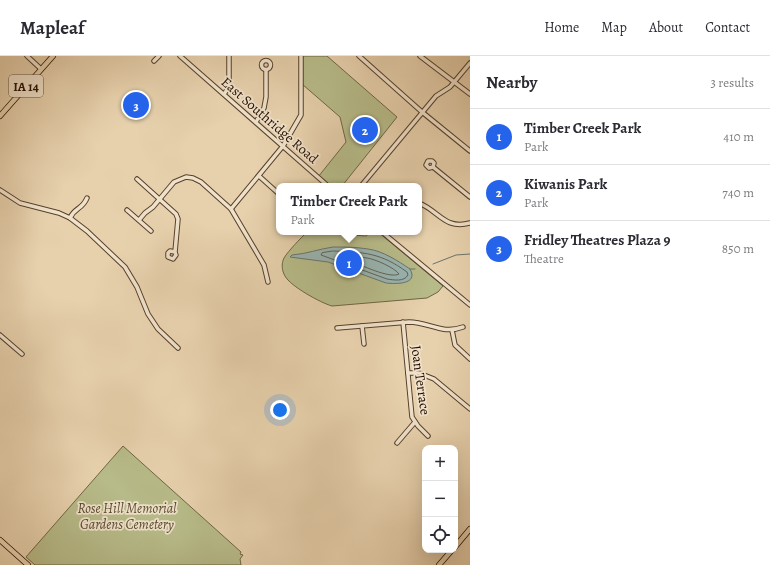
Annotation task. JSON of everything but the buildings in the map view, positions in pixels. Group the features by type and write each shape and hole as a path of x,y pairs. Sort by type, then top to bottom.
{"main road":[{"name":"IA 14","path":"0,116 53,56"},
{"path":"458,544 469,533"},
{"path":"0,540 28,565"},
{"path":"439,565 449,553"}],"street":[{"path":"27,56 41,69"},
{"path":"154,61 159,56"},
{"name":"East Southridge Road","path":"180,56 325,183"},
{"path":"224,94 229,86 229,56"},
{"path":"231,209 283,146 302,113 301,56"},
{"path":"359,56 422,112 470,151"},
{"path":"420,56 470,94"},
{"path":"426,60 429,56"},
{"path":"363,183 436,96 447,89 470,63"},
{"path":"256,122 264,108 266,97 266,70"},
{"path":"433,167 470,197"},
{"path":"258,176 276,191"},
{"path":"139,220 153,207 174,182 186,177 193,178 201,182 231,209 264,265 268,282"},
{"path":"137,180 176,214 178,219 175,252"},
{"path":"0,190 20,203 58,213 70,218 87,231 125,267 148,314 158,329 178,348"},
{"path":"70,218 72,213 84,205 87,198"},
{"path":"422,204 447,222 458,225 470,223"},
{"path":"127,210 151,231"},
{"path":"386,235 470,305"},
{"path":"337,328 403,322 418,322 437,328 452,330 463,327"},
{"name":"Joan Terrace","path":"403,322 411,409 415,422 428,436"},
{"path":"362,326 364,344"},
{"path":"452,330 456,345 470,358"},
{"path":"0,335 22,354"},
{"path":"408,373 420,374 434,379 470,409"},
{"path":"396,443 415,422"}],"green space":[{"path":"301,56 327,56 397,117 344,183 325,183 318,177 346,142 340,117 302,84"},
{"path":"304,235 382,235 443,286 438,292 427,298 332,306 306,294 285,276 282,265 283,260"},
{"name":"Rose Hill Memorial Gardens Cemetery","path":"123,446 241,552 240,554 243,555 240,559 241,565 35,565 26,557"}],"water":[{"path":"333,247 374,250 385,254 410,269 412,274 411,278 409,281 400,283 386,283 328,262 290,257 292,255"}],"waterway":[{"path":"433,264 456,255 470,254"},
{"path":"410,269 415,269"}],"place":[{"name":"Fridley Theatres Plaza 9","path":"136,105"},
{"name":"Kiwanis Park","path":"365,130"},
{"name":"Timber Creek Park","path":"349,263"}]}
